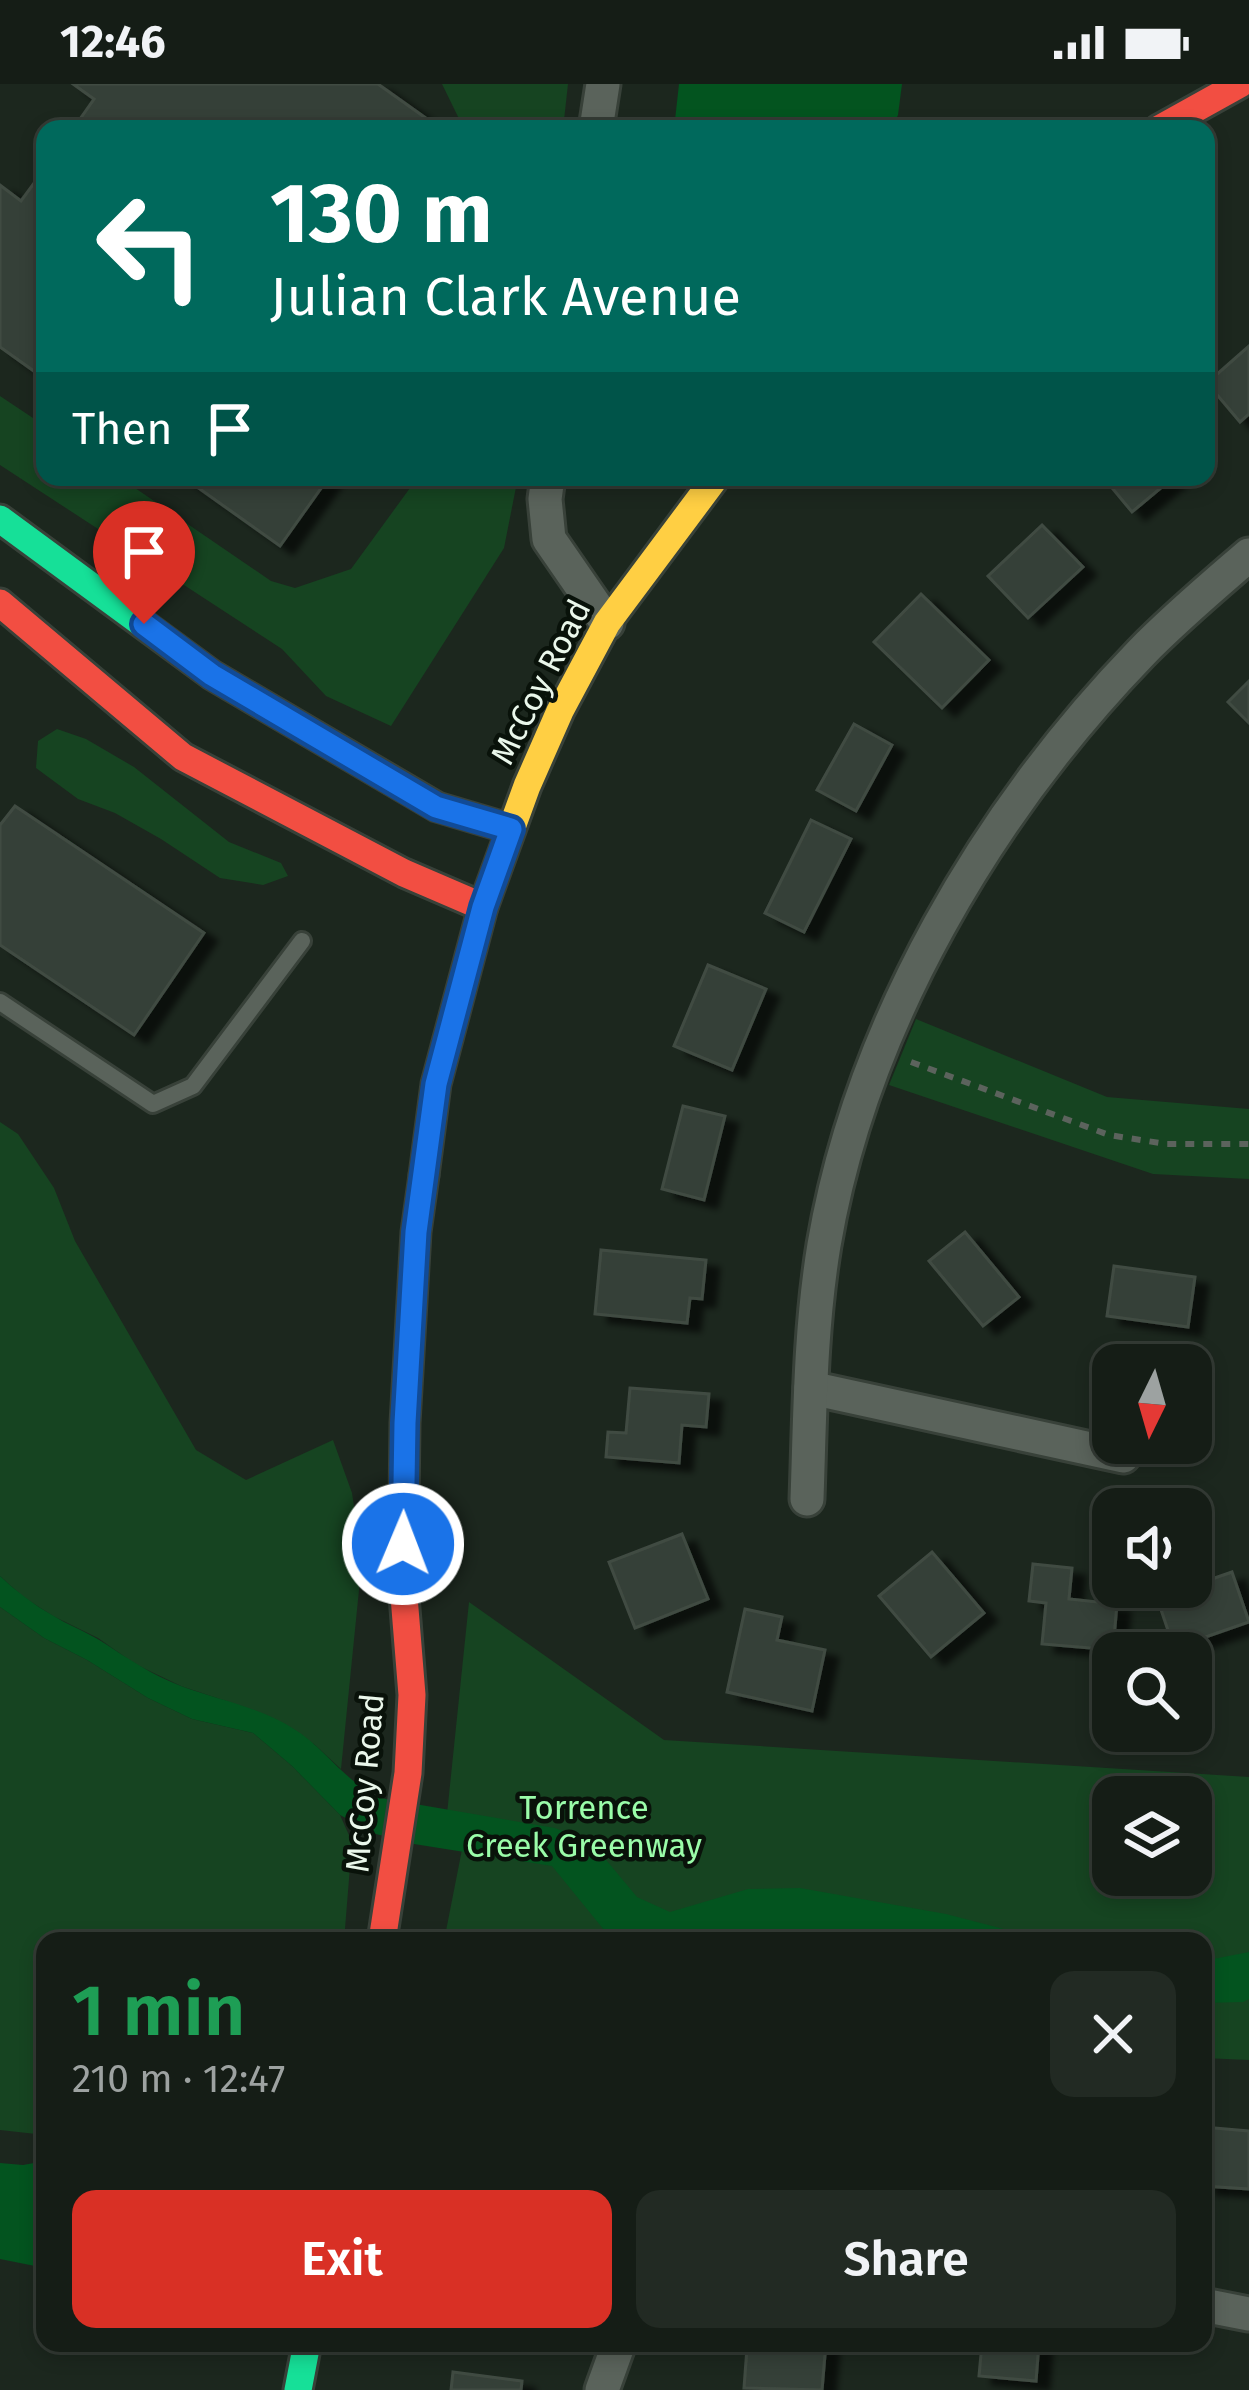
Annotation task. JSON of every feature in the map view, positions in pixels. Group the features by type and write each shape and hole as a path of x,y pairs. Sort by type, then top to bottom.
{"main road":[{"path":"1169,120 1198,94 1240,84"},
{"name":"McCoy Road","path":"384,1932 408,1773 412,1695 403,1584 405,1423 416,1232 436,1084 483,907 560,711 607,623 709,486"},
{"path":"0,519 212,675 436,807 511,829"},
{"path":"5,617 183,757 404,873 483,907"},
{"path":"298,2390 305,2352"}],"street":[{"path":"597,120 603,84"},
{"path":"547,486 549,539 607,623"},
{"path":"807,1499 812,1326 825,1240 852,1128 880,1050 931,941 1032,782 1098,700 1196,600 1249,556"},
{"path":"811,1388 1092,1449"},
{"path":"1212,2307 1249,2314"},
{"path":"602,2390 616,2352"}],"lane":[{"path":"0,1002 153,1104 193,1085 302,941"}],"path":[{"path":"880,1050 1109,1135 1166,1144 1249,1144"}],"green space":[{"path":"442,84 568,84 564,120 460,120"},
{"path":"0,396 36,420 36,486 132,486 271,581 295,588 351,569 411,486 516,486 504,548 391,726 326,696 282,649 0,465"},
{"path":"57,729 86,739 134,767 229,842 281,863 288,876 263,885 220,878 115,813 78,799 36,768 38,741"},
{"path":"916,1019 1107,1097 1249,1109 1249,1179 1153,1174 889,1085"},
{"path":"0,1122 18,1134 54,1188 75,1241 196,1450 246,1480 333,1440 352,1493 362,1560 341,1769 314,1744 244,1707 135,1664 22,1596 0,1576"},
{"name":"Torrence Creek Greenway","path":"469,1602 664,1740 1249,1777 1249,2060 1212,2058 1212,1932 446,1932 468,1819 447,1814"},
{"path":"0,1607 148,1698 192,1719 253,1733 340,1815 352,1842 345,1932 36,1932 36,2134 0,2130"}],"shaded area":[{"path":"679,84 902,84 896,120 675,120"},
{"path":"0,1576 45,1611 160,1677 281,1721 380,1798 555,1828 592,1843 637,1897 670,1912 748,1889 800,1888 946,1914 1015,1932 606,1932 552,1866 376,1834 340,1815 253,1733 192,1719 148,1698 0,1607"},
{"path":"1249,1952 1249,1999 1212,2003 1212,1959"},
{"path":"0,2163 36,2163 36,2266 0,2259"}],"building":[{"path":"73,84 378,84 429,120 79,120 94,99"},
{"path":"36,180 36,373 0,347 0,185 21,201"},
{"path":"1249,346 1249,414 1240,422 1215,392 1215,376"},
{"path":"196,486 323,486 280,546"},
{"path":"1110,486 1163,486 1132,512"},
{"path":"1042,525 1083,567 1028,618 988,576"},
{"path":"921,594 989,660 942,708 874,642"},
{"path":"1249,681 1249,723 1228,702"},
{"path":"854,724 892,745 856,811 817,790"},
{"path":"15,806 204,933 134,1035 0,945 0,825"},
{"path":"811,820 851,839 804,932 765,913"},
{"path":"708,965 766,989 732,1070 674,1046"},
{"path":"683,1106 725,1116 704,1200 662,1189"},
{"path":"965,1232 1019,1297 983,1326 929,1261"},
{"path":"601,1250 706,1260 702,1299 690,1298 687,1323 595,1314"},
{"path":"1114,1266 1195,1277 1188,1327 1107,1316"},
{"path":"630,1388 709,1394 706,1427 682,1425 679,1463 606,1457 608,1432 626,1433"},
{"path":"682,1534 708,1599 635,1628 609,1562"},
{"path":"932,1552 984,1613 931,1657 879,1596"},
{"path":"1033,1564 1072,1568 1069,1599 1092,1601 1092,1608 1117,1608 1115,1632 1092,1632 1092,1648 1042,1644 1046,1603 1029,1601"},
{"path":"1232,1572 1249,1622 1212,1635 1169,1632 1160,1608 1212,1608 1212,1579"},
{"path":"745,1609 782,1617 777,1640 825,1650 812,1711 727,1692"},
{"path":"1212,2128 1249,2131 1249,2189 1212,2187"},
{"path":"747,2352 825,2352 822,2390 744,2388"},
{"path":"981,2352 1038,2352 1036,2381 979,2376"},
{"path":"453,2372 522,2381 521,2390 451,2390"}],"traffic: fast":[{"path":"0,519 212,675 437,807 511,829"},
{"path":"298,2390 305,2352"}],"traffic: slow":[{"path":"424,1175 436,1084 483,907 527,786 607,623 709,486"}],"traffic: jam":[{"path":"1175,120 1240,84"},
{"path":"0,603 183,757 404,873 483,907"},
{"path":"383,1932 408,1773 412,1695 403,1584 405,1423 416,1232 424,1175"}],"route":[{"path":"144,624 212,675 436,807 511,829 483,907 436,1084 416,1232 403,1544"}]}
